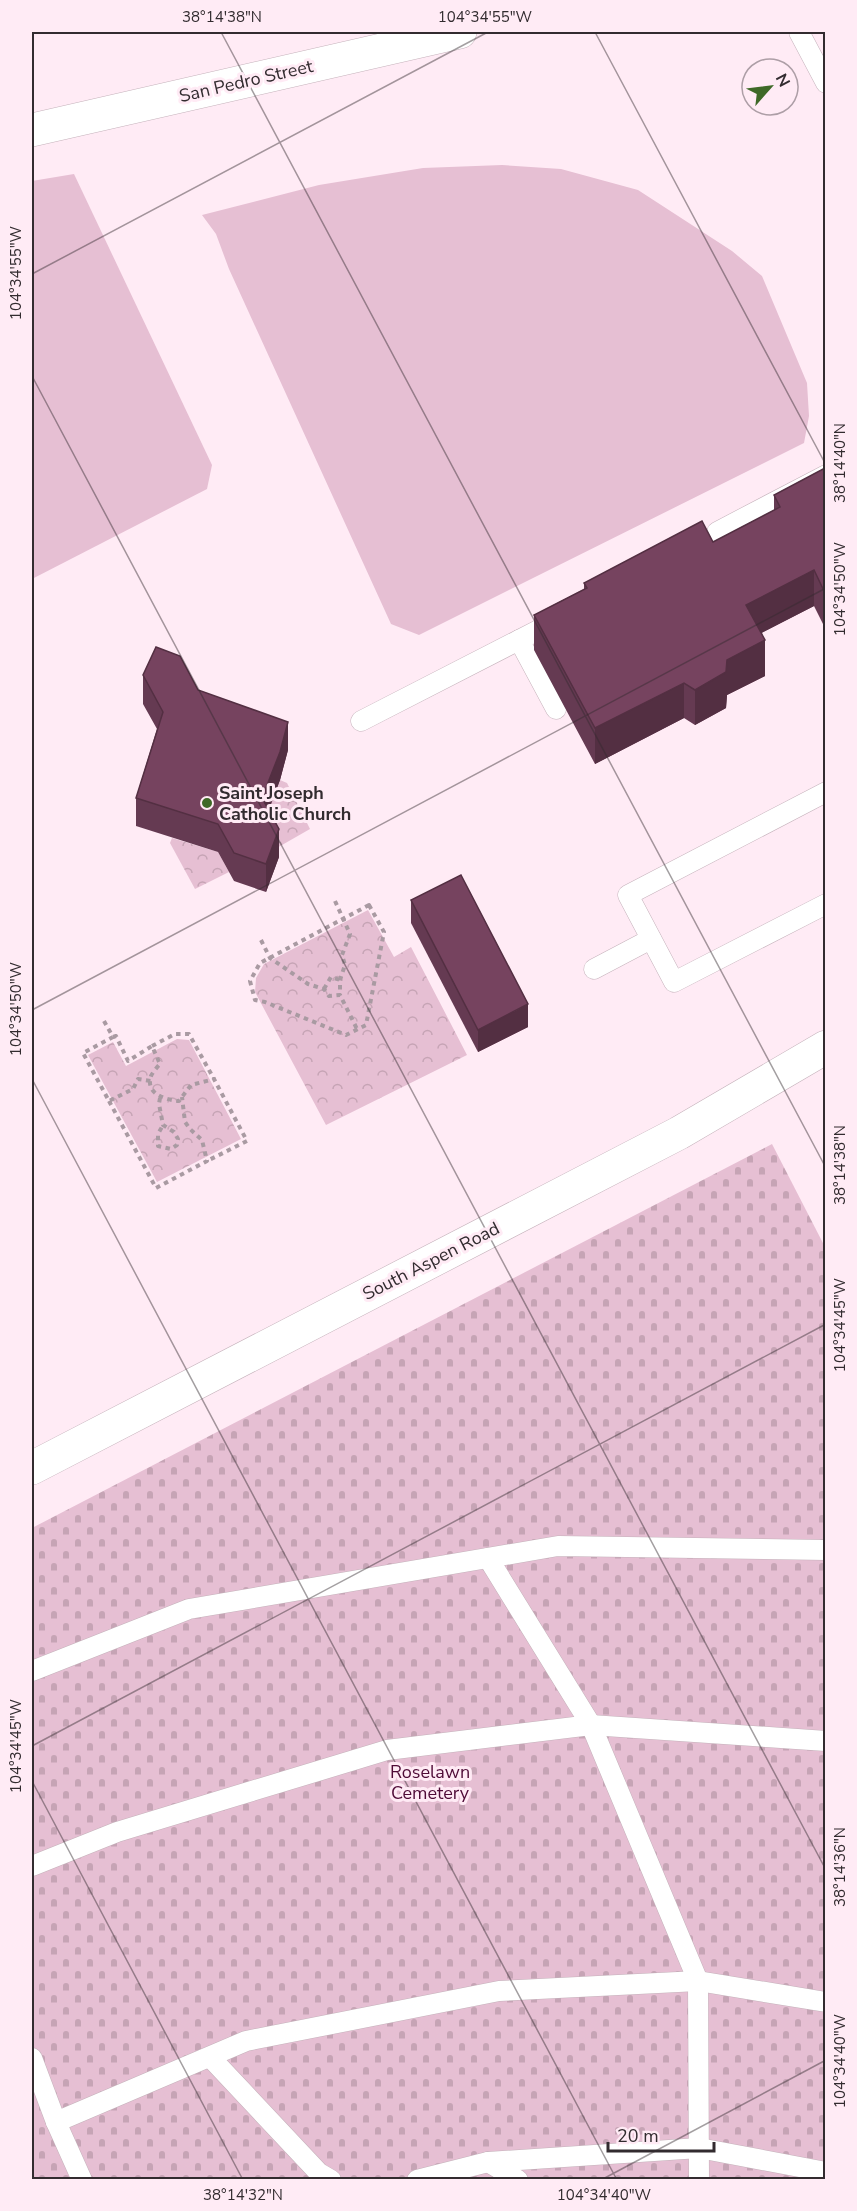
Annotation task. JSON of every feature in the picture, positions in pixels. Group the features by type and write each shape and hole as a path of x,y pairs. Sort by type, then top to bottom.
{"street":[{"name":"San Pedro Street","path":"32,127 460,32"},
{"name":"South Aspen Road","path":"32,1468 679,1133 825,1047"}],"lane":[{"path":"799,32 825,83"},
{"path":"717,532 825,475"},
{"path":"361,721 569,614"},
{"path":"519,640 556,709"},
{"path":"825,792 628,895 674,982 825,904"},
{"path":"594,969 651,939"},
{"path":"32,1671 189,1609 558,1546 825,1550"},
{"path":"488,1558 591,1725 698,1981 699,2180"},
{"path":"32,1866 117,1832 387,1750 591,1725 825,1741"},
{"path":"56,2122 246,2041 499,1991 698,1981 825,2002"},
{"path":"210,2057 319,2173 331,2180"},
{"path":"32,2058 56,2122 82,2180"},
{"path":"417,2180 449,2175 488,2162 699,2148 825,2172"},
{"path":"488,2162 518,2180"}],"path":[{"path":"335,901 350,934 342,956 345,965 340,980 340,995 357,1029"},
{"path":"369,905 384,932 366,1025 346,1035 255,1000 250,981 260,963 270,958 369,905"},
{"path":"261,940 270,958 308,984 324,989 329,996 340,995"},
{"path":"324,989 331,977 340,980"},
{"path":"104,1021 112,1037"},
{"path":"175,1034 189,1034 247,1141 156,1188 83,1053 112,1037 116,1036 128,1061 175,1034"},
{"path":"152,1046 160,1064 150,1077 151,1088 160,1098 179,1101 191,1085 214,1078"},
{"path":"109,1101 134,1089 138,1079 151,1081"},
{"path":"182,1097 185,1122 190,1130 202,1140 207,1161"},
{"path":"160,1098 163,1125 158,1134 158,1146 171,1149 177,1145 178,1139 174,1132 163,1125"}],"green space":[{"path":"502,165 561,169 638,190 732,251 762,276 807,383 809,416 804,443 419,635 391,624 229,269 216,234 202,215 319,185 423,168"},
{"path":"74,174 212,465 207,489 32,579 32,181"},
{"path":"280,780 287,783 310,829 275,849 262,826"},
{"path":"172,838 218,852 229,872 195,889 170,843"},
{"path":"368,910 394,957 411,947 467,1055 326,1125 255,992 256,978 264,964"},
{"path":"177,1039 189,1040 241,1139 157,1182 88,1055 113,1042 126,1066"},
{"name":"Roselawn Cemetery","path":"772,1144 825,1247 825,2179 32,2180 32,1528"}],"building":[{"path":"825,468 825,593 814,570 746,605 765,640 727,660 726,672 695,690 684,683 595,728 534,615 587,588 584,583 702,521 713,542 780,507 774,495"},
{"name":"Saint Joseph Catholic Church","path":"156,647 180,656 198,690 288,722 280,752 262,798 279,829 266,864 234,853 218,824 136,798 163,712 143,675"},
{"path":"461,875 528,1004 478,1030 411,900"}],"place":[{"name":"Saint Joseph Catholic Church","path":"207,803"}]}
